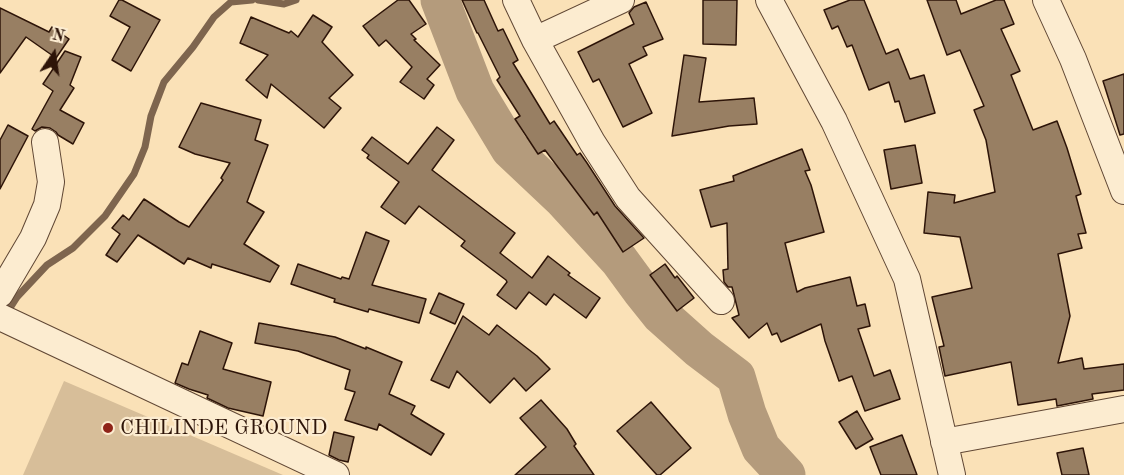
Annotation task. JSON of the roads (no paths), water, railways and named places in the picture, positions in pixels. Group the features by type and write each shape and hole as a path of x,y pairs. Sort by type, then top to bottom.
{"street":[{"path":"516,0 535,40 591,142 628,198 720,302"},
{"path":"535,40 621,0"},
{"path":"769,0 834,121 908,279 952,475"},
{"path":"1046,0 1073,59 1124,191"},
{"path":"0,294 33,238 47,205 51,182 45,142"},
{"path":"0,317 336,475"},
{"path":"944,442 1124,409"}],"waterway":[{"path":"6,314 17,297 47,265 73,248 105,216 134,174 145,147 151,116 164,82 214,17 231,2 252,0"},
{"path":"258,0 284,4 296,0"},
{"path":"440,0 475,91 510,149 563,199 619,260 661,315 699,349 736,377 747,414 761,448 786,475"}],"place":[{"name":"CHILINDE GROUND","path":"108,428"}]}
